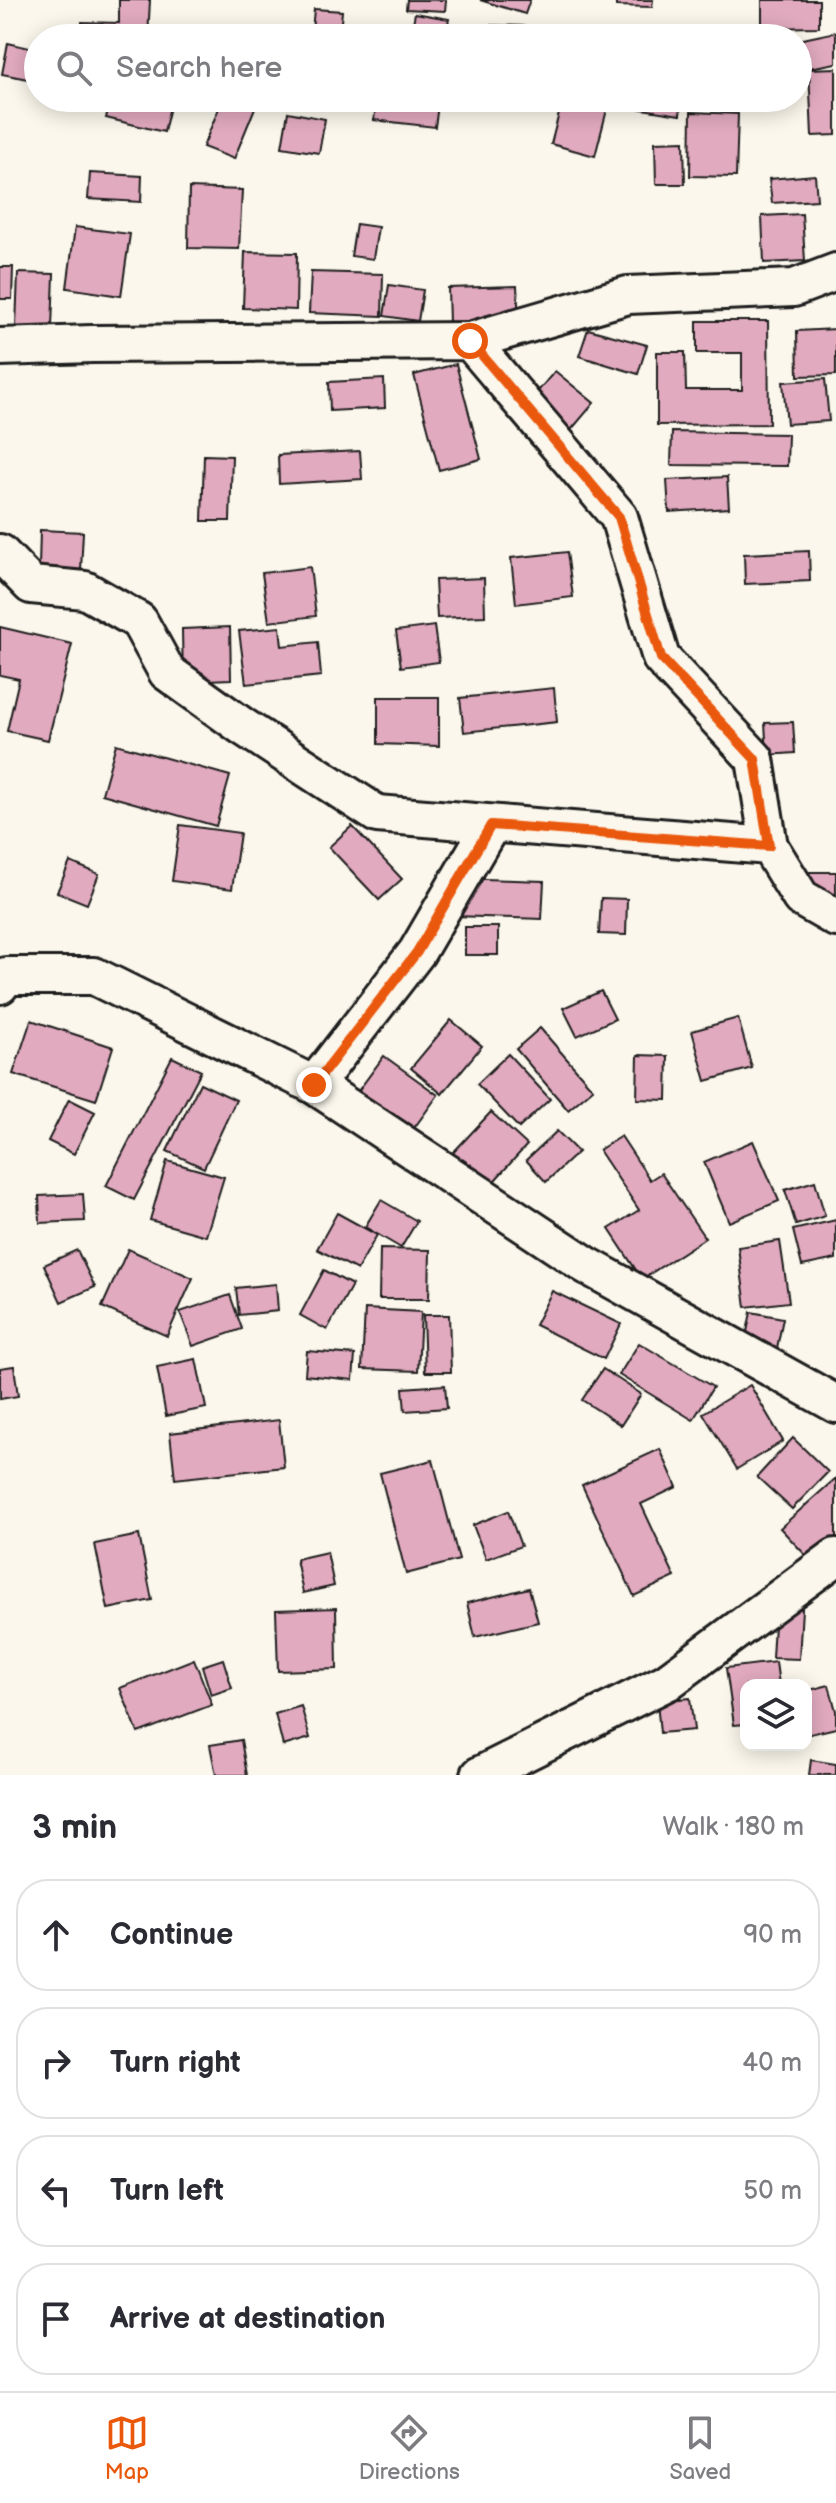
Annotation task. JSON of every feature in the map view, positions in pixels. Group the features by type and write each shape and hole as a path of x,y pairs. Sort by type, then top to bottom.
{"street":[{"path":"0,347 470,341 628,295 794,288 836,272"},
{"path":"470,341 619,517 661,658 755,759 769,846 801,898 836,918"},
{"path":"0,553 31,585 85,590 139,621 167,672 242,726 377,814 769,846"},
{"path":"314,1085 417,952 491,825"},
{"path":"0,985 6,976 94,976 314,1085 586,1265 836,1404"},
{"path":"480,1775 667,1682 836,1557"}],"building":[{"path":"119,0 150,0 149,24 82,24 119,23"},
{"path":"407,0 446,0 445,11 406,9"},
{"path":"480,0 530,0 525,14"},
{"path":"616,0 653,0 652,7 616,6"},
{"path":"762,0 819,0 819,27 812,27 812,24 762,24"},
{"path":"314,9 342,11 341,24 313,24"},
{"path":"415,13 449,19 448,24 413,24"},
{"path":"836,32 836,63 812,68 812,37"},
{"path":"8,43 24,47 24,78 2,74"},
{"path":"836,68 836,135 812,136 812,69"},
{"path":"108,112 169,112 164,132 106,118"},
{"path":"217,112 253,112 234,159 203,147"},
{"path":"288,112 325,119 319,153 282,147"},
{"path":"375,112 437,112 435,127 374,120"},
{"path":"559,112 606,112 595,156 551,144"},
{"path":"691,112 738,114 736,177 690,176"},
{"path":"684,141 685,184 656,184 655,142"},
{"path":"90,173 142,176 141,202 88,199"},
{"path":"815,175 817,200 772,203 769,179"},
{"path":"189,188 242,190 239,249 188,248"},
{"path":"802,214 805,261 764,263 762,216"},
{"path":"356,224 378,227 373,259 351,256"},
{"path":"75,227 130,234 121,296 67,288"},
{"path":"245,252 297,253 296,310 243,308"},
{"path":"0,267 13,267 12,299 0,299"},
{"path":"311,272 383,274 382,316 309,313"},
{"path":"18,273 54,274 52,328 16,327"},
{"path":"389,285 423,290 418,321 384,316"},
{"path":"517,286 519,321 449,323 448,288"},
{"path":"697,321 768,321 769,424 657,425 657,352 685,352 686,390 742,390 742,353 697,353"},
{"path":"588,329 647,345 638,374 579,356"},
{"path":"836,329 836,375 798,376 797,331"},
{"path":"456,364 481,459 439,470 414,375"},
{"path":"555,371 594,403 571,430 533,397"},
{"path":"384,379 385,408 330,411 329,382"},
{"path":"825,379 829,421 787,424 783,382"},
{"path":"672,432 788,434 787,466 671,465"},
{"path":"360,451 362,479 279,484 278,455"},
{"path":"204,455 232,456 230,521 202,521"},
{"path":"727,477 729,508 669,512 667,480"},
{"path":"40,530 83,532 81,570 39,568"},
{"path":"809,551 810,581 745,584 744,554"},
{"path":"567,552 573,597 516,604 511,558"},
{"path":"310,567 316,616 269,622 262,573"},
{"path":"484,578 485,616 437,618 435,580"},
{"path":"434,626 439,662 401,667 396,631"},
{"path":"0,627 72,644 48,740 7,731 19,679 0,675"},
{"path":"230,627 231,679 183,681 182,629"},
{"path":"280,627 282,646 318,642 321,676 246,684 239,631"},
{"path":"554,688 557,722 464,732 460,698"},
{"path":"378,697 439,697 439,746 378,744"},
{"path":"793,722 795,753 767,755 765,723"},
{"path":"116,744 230,776 216,826 102,794"},
{"path":"180,825 240,833 232,889 172,881"},
{"path":"352,826 402,879 379,900 329,847"},
{"path":"70,862 99,874 87,904 57,892"},
{"path":"807,872 836,872 836,905 808,905"},
{"path":"457,878 544,881 542,919 455,916"},
{"path":"601,898 627,899 626,935 599,934"},
{"path":"465,927 498,927 498,955 465,955"},
{"path":"601,991 615,1019 577,1036 563,1008"},
{"path":"738,1018 752,1068 706,1081 692,1031"},
{"path":"31,1020 113,1047 96,1100 13,1074"},
{"path":"451,1020 482,1046 442,1094 411,1068"},
{"path":"540,1028 593,1089 568,1110 516,1049"},
{"path":"508,1054 550,1099 519,1128 477,1084"},
{"path":"638,1055 668,1056 667,1100 637,1099"},
{"path":"384,1056 438,1095 401,1146 347,1106"},
{"path":"172,1057 201,1071 134,1200 106,1186"},
{"path":"200,1083 236,1100 204,1168 167,1151"},
{"path":"69,1099 95,1112 74,1154 48,1141"},
{"path":"491,1112 527,1145 485,1191 448,1158"},
{"path":"557,1131 578,1152 546,1182 526,1160"},
{"path":"621,1136 650,1180 661,1173 705,1238 642,1279 609,1229 639,1210 599,1150"},
{"path":"753,1141 779,1201 729,1222 704,1162"},
{"path":"167,1161 224,1177 206,1236 150,1220"},
{"path":"815,1181 825,1216 796,1225 785,1190"},
{"path":"83,1194 85,1221 40,1223 39,1196"},
{"path":"381,1200 417,1221 401,1248 365,1227"},
{"path":"337,1213 377,1235 357,1270 317,1249"},
{"path":"836,1220 836,1259 802,1266 793,1230"},
{"path":"780,1241 789,1302 746,1307 738,1247"},
{"path":"128,1249 193,1278 167,1336 102,1307"},
{"path":"380,1249 430,1250 429,1299 379,1299"},
{"path":"77,1250 95,1287 61,1302 44,1265"},
{"path":"324,1270 352,1285 327,1330 300,1315"},
{"path":"276,1284 278,1311 239,1315 236,1288"},
{"path":"552,1291 621,1324 604,1359 535,1325"},
{"path":"230,1295 242,1329 193,1346 180,1312"},
{"path":"365,1309 421,1312 418,1371 362,1369"},
{"path":"751,1312 783,1318 776,1353 744,1347"},
{"path":"423,1315 449,1315 451,1372 425,1372"},
{"path":"639,1343 713,1387 693,1420 619,1375"},
{"path":"307,1351 355,1355 353,1380 305,1375"},
{"path":"196,1359 206,1408 166,1416 157,1367"},
{"path":"14,1366 18,1396 0,1399 0,1368"},
{"path":"603,1369 641,1394 621,1425 582,1400"},
{"path":"445,1385 447,1408 405,1411 403,1388"},
{"path":"750,1385 783,1441 737,1469 703,1413"},
{"path":"279,1420 284,1467 175,1479 170,1433"},
{"path":"793,1438 828,1472 792,1509 757,1477"},
{"path":"660,1449 677,1487 641,1504 675,1577 634,1596 582,1485"},
{"path":"433,1460 459,1560 406,1574 380,1473"},
{"path":"836,1478 836,1574 829,1580 780,1528"},
{"path":"508,1511 521,1546 486,1559 473,1525"},
{"path":"139,1535 152,1600 108,1609 95,1544"},
{"path":"327,1552 334,1586 303,1593 296,1559"},
{"path":"529,1588 538,1622 475,1637 467,1603"},
{"path":"775,1607 802,1609 799,1659 772,1658"},
{"path":"336,1608 337,1669 278,1671 276,1610"},
{"path":"194,1659 212,1705 138,1733 120,1688"},
{"path":"223,1659 232,1688 211,1695 202,1666"},
{"path":"776,1662 778,1679 740,1679 740,1724 734,1725 726,1668"},
{"path":"829,1685 836,1711 836,1728 812,1734 812,1689"},
{"path":"690,1698 694,1730 660,1733 657,1701"},
{"path":"301,1706 310,1738 283,1746 275,1714"},
{"path":"241,1740 247,1775 216,1775 210,1745"},
{"path":"811,1760 836,1764 836,1775 809,1775"}],"route":[{"path":"314,1085 417,952 491,825 769,846 755,759 661,658 619,517 470,341"}]}
